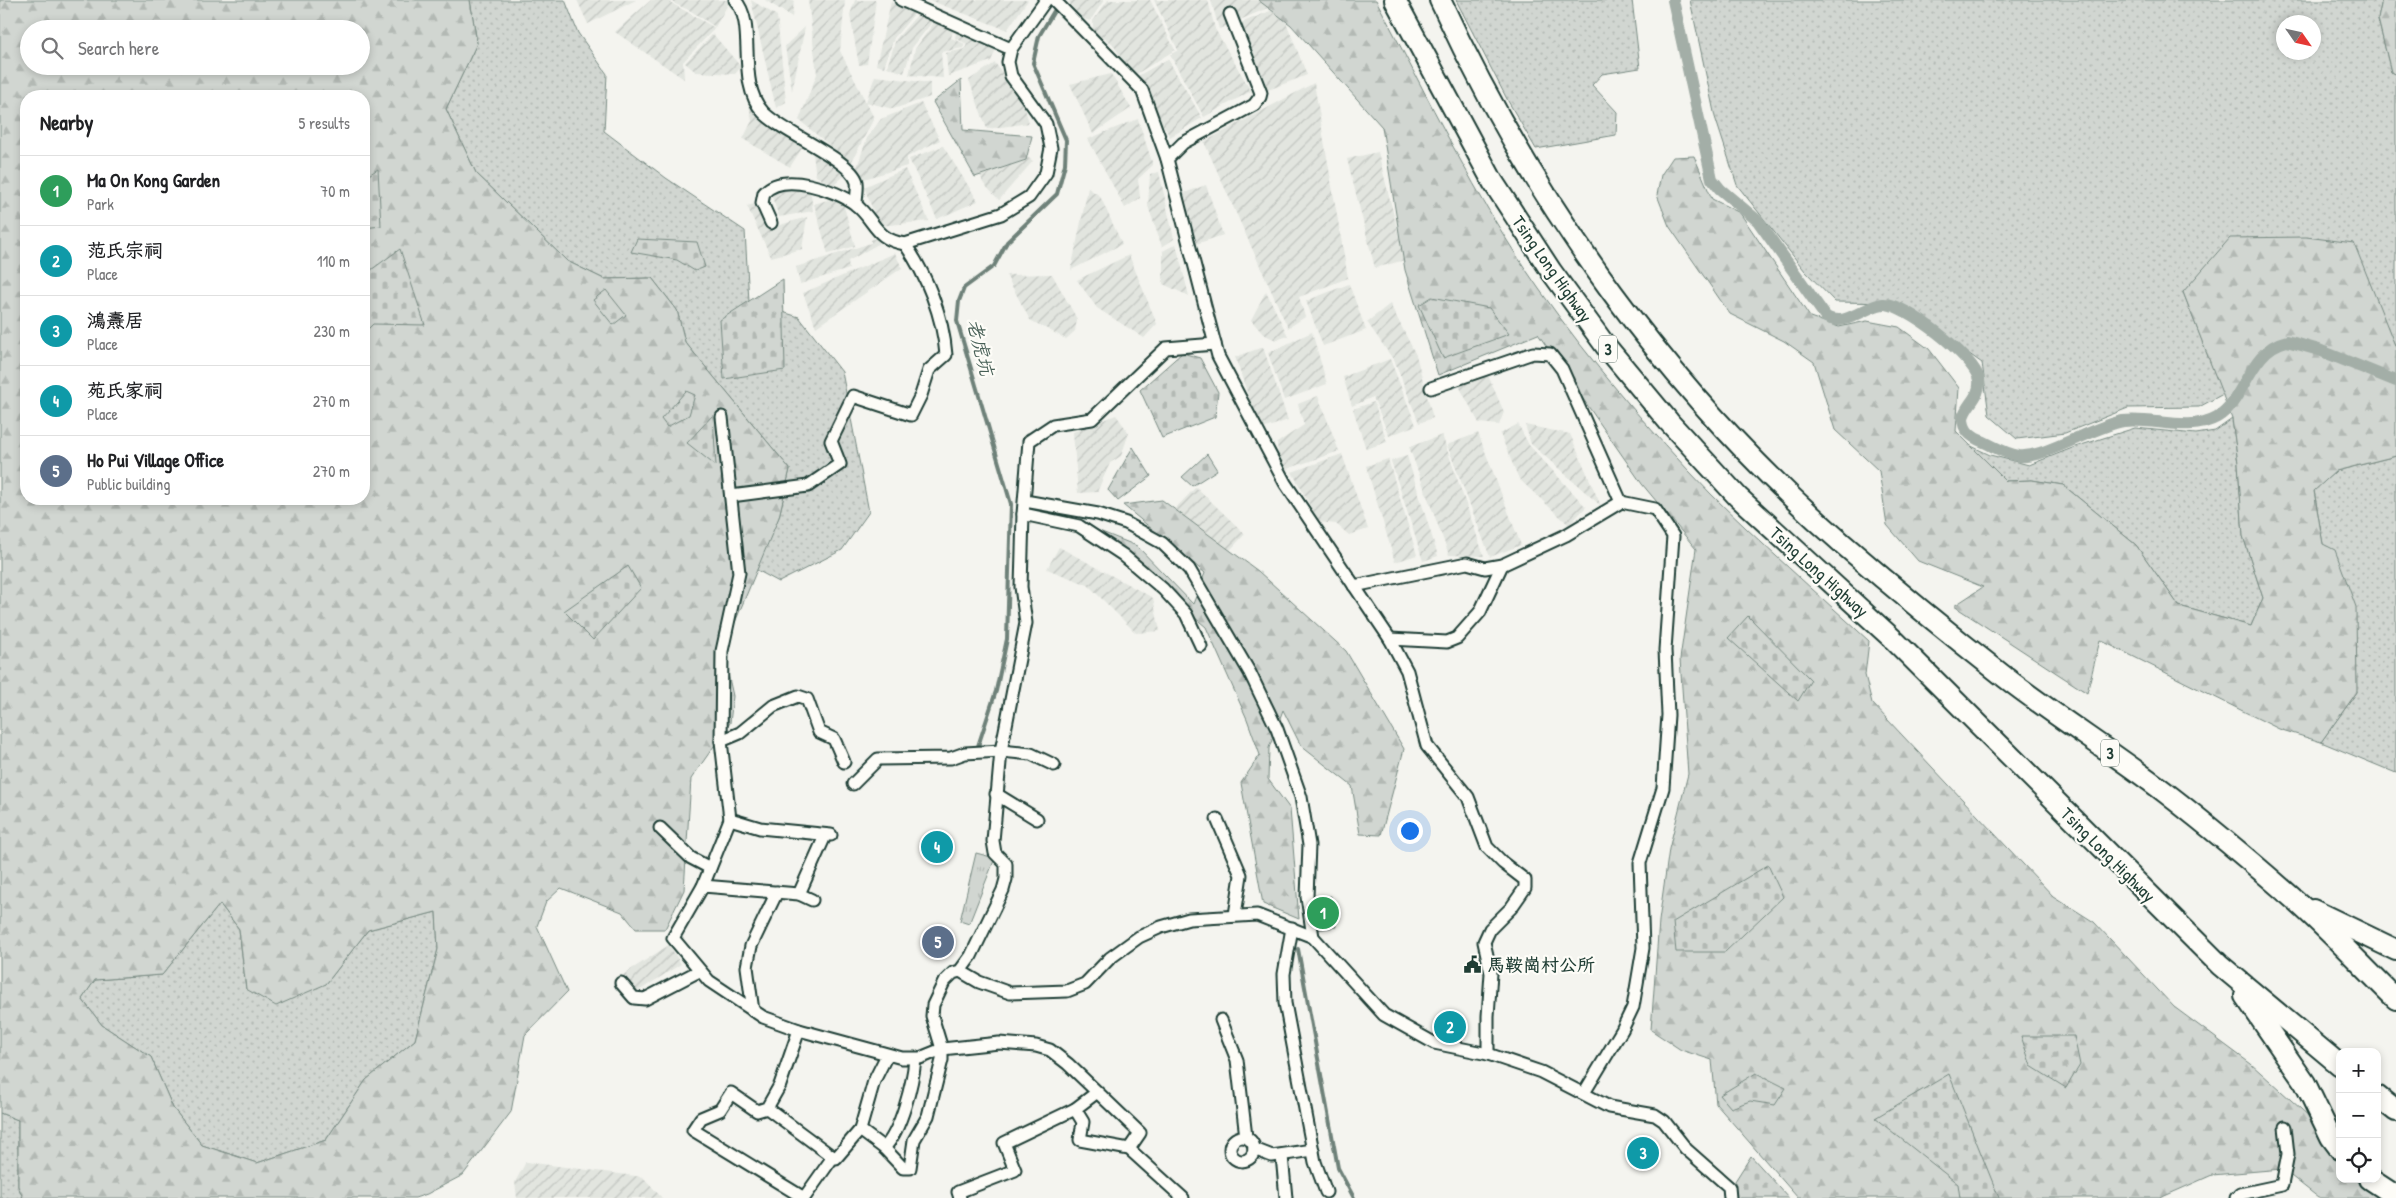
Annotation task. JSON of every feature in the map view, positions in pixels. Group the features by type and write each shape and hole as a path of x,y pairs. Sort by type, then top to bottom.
{"highway":[{"name":"Tsing Long Highway","path":"1394,0 1493,182 1550,271 1605,345 1668,422 1738,497 1895,641 2232,977 2336,1062"},
{"name":"Tsing Long Highway","path":"1440,0 1500,120 1577,245 1652,345 1731,436 1818,521 1919,607 2006,678 2166,793 2298,903 2396,999"},
{"path":"2298,903 2396,950"},
{"path":"2232,977 2305,1083 2336,1144"},
{"path":"2381,1099 2396,1111"},
{"path":"2376,1183 2396,1196"}],"street":[{"path":"734,0 743,13 748,80 762,111 776,123 825,153 851,172 856,180 856,204"},
{"path":"902,0 1012,49"},
{"path":"771,223 762,203 764,192 773,186 790,182 806,184 833,192 856,204 879,234 891,242 905,244 1001,214 1029,197 1046,173 1051,148 1046,124 1011,76 1008,62 1012,49 1046,0"},
{"path":"1054,0 1142,90 1167,159 1218,356 1285,483 1390,639 1410,677 1427,746 1468,797 1487,847 1503,863 1524,878 1526,882 1526,886 1512,908 1487,932 1484,942 1492,974 1488,1016 1488,1054"},
{"path":"1167,159 1183,143 1254,105 1260,97 1261,92 1230,14"},
{"path":"731,496 808,486 840,464 831,441 853,396 911,415 921,395 929,370 946,355 936,305 916,261 905,244"},
{"path":"860,1130 884,1148 903,1168 910,1168 914,1140 928,1116 942,1060 942,1049 936,1033 932,1010 944,982 953,973 960,971 971,956 1006,879 1006,864 995,853 993,848 1000,751 1026,622 1022,588 1023,514 1029,441 1053,425 1092,419 1166,348 1215,344"},
{"path":"1431,388 1534,353 1550,354 1562,369 1621,502"},
{"path":"722,417 740,573 722,651 721,741 730,819 703,886 673,938 699,971 753,1011 799,1030 887,1055 915,1059 942,1049 998,1043 1036,1046 1058,1054 1096,1093 1140,1133 1130,1149"},
{"path":"1025,501 1098,514 1126,523 1162,543 1189,569 1254,681 1277,729 1301,797 1309,845 1307,897 1313,937"},
{"path":"1354,586 1467,563 1485,568 1502,566 1566,535 1621,502 1655,509 1673,536 1664,650 1668,716 1663,788 1640,863 1643,948 1633,1007 1622,1030 1584,1093"},
{"path":"1023,514 1079,526 1123,555 1163,589 1186,614 1201,646"},
{"path":"1390,639 1447,642 1457,638 1480,612 1502,566"},
{"path":"721,741 740,733 773,706 798,696 807,699 819,732 834,739 844,762"},
{"path":"853,784 878,758 951,758 965,753 1000,751 1031,754 1054,766"},
{"path":"996,794 1037,819"},
{"path":"730,819 760,828 828,836 799,894"},
{"path":"1217,819 1242,875 1235,915"},
{"path":"660,828 691,858 710,868"},
{"path":"703,886 799,894 812,900"},
{"path":"753,1011 747,967 751,946 777,892"},
{"path":"960,971 979,982 1010,993 1067,991 1084,984 1110,958 1152,930 1181,920 1257,915 1313,937 1372,1004 1393,1021 1434,1043 1488,1054 1541,1072 1609,1107 1655,1115 1664,1121 1686,1149 1729,1187 1730,1198"},
{"path":"1292,928 1284,974 1285,1003 1313,1150 1326,1192"},
{"path":"621,983 634,998 645,999 699,971"},
{"path":"1221,1020 1238,1060 1246,1137"},
{"path":"799,1030 780,1085 767,1108 757,1111 730,1093 720,1110 701,1118 693,1130 804,1198 833,1157 836,1158 860,1130 874,1081 887,1055"},
{"path":"884,1148 892,1138 914,1075 915,1059"},
{"path":"960,1198 958,1192 1015,1170 1004,1143 1075,1108 1096,1093"},
{"path":"767,1108 833,1157"},
{"path":"1075,1108 1082,1122 1080,1140 1130,1149 1183,1198"},
{"path":"2236,1198 2240,1194 2282,1185 2288,1154 2285,1127"},
{"path":"1238,1137 1246,1137 1252,1142 1254,1149 1252,1156 1246,1160 1238,1160 1232,1156 1230,1149 1232,1142 1238,1137"},
{"path":"1254,1149 1272,1156 1313,1150"},
{"path":"1282,1156 1286,1198"}],"shaded area":[{"path":"577,0 636,0 588,24"},
{"path":"651,0 669,0 715,28 683,62 684,79 615,32"},
{"path":"672,0 730,1 715,27 691,11 675,4"},
{"path":"751,0 777,16 786,102 776,108"},
{"path":"765,0 794,0 792,17"},
{"path":"808,0 845,0 840,51 874,118 851,163 799,120 817,74"},
{"path":"855,0 876,0 867,64 859,65 850,15"},
{"path":"929,0 1028,0 1007,30"},
{"path":"1071,0 1104,0 1090,21 1080,18 1069,2"},
{"path":"1108,0 1150,0 1175,50 1133,76 1112,43 1093,32 1093,21"},
{"path":"1154,0 1208,0 1215,29 1251,91 1204,117 1170,55 1178,50"},
{"path":"1211,0 1286,0 1219,29"},
{"path":"891,2 915,13 894,38 884,67 876,65"},
{"path":"1280,7 1307,75 1268,90 1241,23"},
{"path":"918,14 933,21 912,48 904,73 887,67 896,39"},
{"path":"935,21 954,27 951,38 965,44 963,48 941,52 943,78 909,75 915,49"},
{"path":"958,21 987,35 996,49 991,61 948,76 946,53 965,49 967,44 955,38"},
{"path":"805,27 792,91 785,46"},
{"path":"713,34 741,67 735,74 696,72 685,63"},
{"path":"1168,59 1202,118 1170,137 1136,77"},
{"path":"995,63 1023,101 1029,123 987,129 969,80"},
{"path":"1111,74 1131,108 1093,134 1070,84"},
{"path":"875,76 930,83 930,97 893,109 866,102"},
{"path":"1314,83 1348,278 1299,297 1305,317 1288,328 1204,142"},
{"path":"745,85 764,118 804,145 790,167 743,139 752,121"},
{"path":"921,103 940,140 907,157 907,166 861,180 857,167 867,138 881,119"},
{"path":"1138,119 1153,165 1138,179 1140,198 1125,208 1088,139"},
{"path":"943,146 978,201 937,219 909,159"},
{"path":"1011,146 1033,161 999,200 983,183 974,157"},
{"path":"812,147 844,176 833,186 816,176"},
{"path":"1378,152 1405,260 1375,268 1347,159"},
{"path":"905,169 929,221 879,226 864,187"},
{"path":"1159,172 1174,239 1162,247 1148,206 1150,174"},
{"path":"1206,185 1223,235 1196,244 1179,195"},
{"path":"810,187 813,211 779,217 770,191"},
{"path":"1088,188 1100,196 1122,244 1071,270"},
{"path":"841,196 855,246 828,254 814,204"},
{"path":"758,203 770,228 807,217 802,249 771,257 747,206"},
{"path":"875,238 880,243 848,261 849,269 800,284 796,267 871,243 871,240"},
{"path":"1176,244 1189,296 1163,284 1163,251"},
{"path":"895,253 902,268 816,327 803,293"},
{"path":"1129,255 1157,324 1144,338 1097,308 1077,280"},
{"path":"1052,274 1077,319 1075,331 1066,339 1030,320 1006,275"},
{"path":"1349,284 1366,330 1323,346 1306,301"},
{"path":"1266,291 1288,336 1276,340 1263,334 1251,320"},
{"path":"1390,304 1416,355 1433,418 1419,423 1395,362 1367,322"},
{"path":"1312,332 1327,384 1284,400 1268,353"},
{"path":"1263,347 1288,420 1260,430 1235,357"},
{"path":"1390,359 1416,425 1389,436 1373,397 1352,406 1343,377"},
{"path":"1487,373 1504,412 1499,425 1479,423 1458,384"},
{"path":"1318,396 1339,451 1287,469 1279,463 1277,443 1304,425 1298,404"},
{"path":"1374,402 1387,442 1366,449 1353,409"},
{"path":"1116,415 1129,433 1121,456 1110,463 1097,492 1078,493 1073,432"},
{"path":"1518,424 1529,445 1586,507 1569,525 1519,479 1500,434"},
{"path":"1525,425 1570,434 1601,506 1531,444"},
{"path":"1478,433 1521,545 1490,557 1447,445"},
{"path":"1442,435 1484,556 1449,555 1409,447"},
{"path":"1342,454 1368,529 1349,535 1336,524 1319,522 1292,472"},
{"path":"1407,456 1438,556 1423,561 1391,461"},
{"path":"1388,459 1417,555 1395,562 1366,466"},
{"path":"1196,487 1245,534 1219,562 1169,515"},
{"path":"1059,547 1153,598 1160,631 1136,633 1088,585 1047,569"},
{"path":"669,945 681,964 632,995 621,976"},
{"path":"526,1162 643,1177 662,1198 517,1198 515,1182"}],"green space":[{"path":"0,0 470,0 477,43 446,109 476,173 567,261 604,279 652,278 677,310 685,342 790,469 779,517 723,651 733,696 730,723 691,779 684,890 665,929 636,929 622,912 561,888 546,902 537,926 567,992 525,1035 511,1112 463,1175 427,1194 415,1198 23,1198 18,1186 18,1120 0,1113","holes":["220,904 239,929 246,989 276,1006 326,984 368,930 436,912 438,949 415,1040 366,1080 326,1140 257,1163 202,1145 173,1108 151,1057 102,1025 82,999 95,980 162,975"]},
{"path":"470,0 565,0 578,33 607,74 604,131 666,178 745,231 749,302 799,317 842,372 869,512 842,550 779,582 755,569 779,517 790,469 685,342 677,310 652,278 604,279 567,261 476,173 446,109 477,43"},
{"path":"1258,0 1376,0 1473,184 1516,255 1558,316 1642,419 1687,469 1749,531 1869,641 1865,675 1872,703 2053,896 2094,922 2174,1007 2251,1064 2311,1118 2336,1155 2336,1183 2363,1183 2384,1198 2319,1198 2282,1169 2212,1175 2160,1198 1798,1198 1716,1104 1712,1060 1681,1050 1651,1030 1659,921 1669,849 1688,774 1680,659 1696,549 1642,484 1538,334 1438,375 1405,270 1382,127 1291,25"},
{"path":"1456,0 1632,0 1640,68 1602,74 1592,85 1617,112 1616,135 1536,149 1508,101"},
{"path":"1690,0 2382,0 2378,19 2391,72 2396,75 2396,348 2386,324 2183,292 2223,394 2199,407 2128,408 2065,433 2017,439 1989,415 1982,363 1898,303 1835,302 1805,271 1737,185 1715,117"},
{"path":"2382,0 2396,0 2396,75 2391,72 2378,19"},
{"path":"961,80 963,130 1032,136 1026,160 975,177 933,102"},
{"path":"1694,156 1712,199 1740,213 1810,317 1839,327 1867,321 1899,327 1929,349 1959,388 1956,431 2006,481 2032,480 2063,485 2136,545 2179,606 2251,626 2263,598 2243,536 2238,463 2232,419 2183,292 2230,238 2306,237 2354,243 2396,348 2396,456 2336,471 2314,491 2323,544 2335,550 2356,607 2357,692 2321,742 2279,729 2100,640 2087,693 1954,606 1983,587 1918,561 1887,525 1879,471 1835,430 1814,362 1784,341 1730,314 1669,226 1657,195 1661,175 1673,157"},
{"path":"378,169 381,226 370,227 370,174"},
{"path":"637,239 697,242 705,267 695,271 677,260 631,252"},
{"path":"400,249 425,325 373,324 370,327 370,271"},
{"path":"783,279 785,370 724,379 720,320"},
{"path":"606,290 626,315 613,325 593,300"},
{"path":"1432,297 1489,308 1509,334 1443,358 1419,305"},
{"path":"1182,353 1200,358 1218,392 1215,417 1162,438 1140,390"},
{"path":"686,391 695,395 689,415 667,427 661,419"},
{"path":"713,415 716,466 687,443"},
{"path":"2232,419 2238,463 2243,536 2263,598 2251,626 2179,606 2136,545 2063,485 2032,480 2006,481 1965,443 1990,455 2029,465 2075,447 2135,428 2196,434 2215,431"},
{"path":"1133,447 1151,476 1118,501 1108,490"},
{"path":"1207,454 1217,470 1192,486 1182,477"},
{"path":"2396,456 2396,773 2321,742 2357,692 2323,545 2314,490 2336,471"},
{"path":"1162,500 1258,571 1346,651 1404,749 1381,835 1360,834 1352,786 1301,746 1283,710 1269,748 1268,779 1290,809 1299,919 1263,904 1241,783 1260,755 1247,719 1206,627 1084,525 1137,546 1193,604 1205,573 1123,505"},
{"path":"628,566 641,588 593,640 564,611"},
{"path":"1748,616 1811,680 1798,701 1728,638"},
{"path":"976,853 995,858 969,924 960,921"},
{"path":"1768,865 1783,897 1725,952 1676,952 1673,922"},
{"path":"1331,896 1336,927 1315,930 1312,899"},
{"path":"220,904 239,929 246,989 326,984 368,930 436,912 438,949 415,1040 366,1080 326,1140 257,1163 202,1145 173,1108 151,1057 102,1025 82,999 95,980 162,975"},
{"path":"2021,1036 2074,1036 2080,1065 2066,1088 2031,1066"},
{"path":"1756,1073 1786,1088 1775,1105 1750,1101 1731,1108 1720,1095"},
{"path":"1949,1074 1999,1198 1960,1198 1958,1184 1875,1118"},
{"path":"0,1113 18,1120 18,1186 23,1198 0,1198"},
{"path":"1751,1156 1789,1198 1736,1198 1735,1181"}],"waterway":[{"path":"1673,0 1712,179 1720,189 1758,221 1826,317 1833,320 1841,320 1883,304 1893,306 1922,321 1953,346 1975,370 1979,380 1976,396 1963,418 1967,431 1976,439 2010,454 2029,456 2055,448 2098,429 2123,421 2135,420 2183,424 2206,422 2217,417 2227,409 2264,354 2274,346 2287,341 2319,350 2396,381"},
{"name":"老虎坑","path":"978,746 996,691 1007,639 1011,504 957,321 959,301 964,288 994,266 1007,242 1057,194 1065,164 1066,140 1033,63 1039,36 1057,6"},
{"path":"1298,949 1338,1168 1354,1198"}],"place":[{"name":"苑氏家祠","path":"937,847"},
{"name":"Ma On Kong Garden","path":"1323,913"},
{"name":"Ho Pui Village Office","path":"938,942"},
{"name":"馬鞍崗村公所","path":"1473,965"},
{"name":"范氏宗祠","path":"1450,1027"},
{"name":"鴻燾居","path":"1643,1153"}]}
